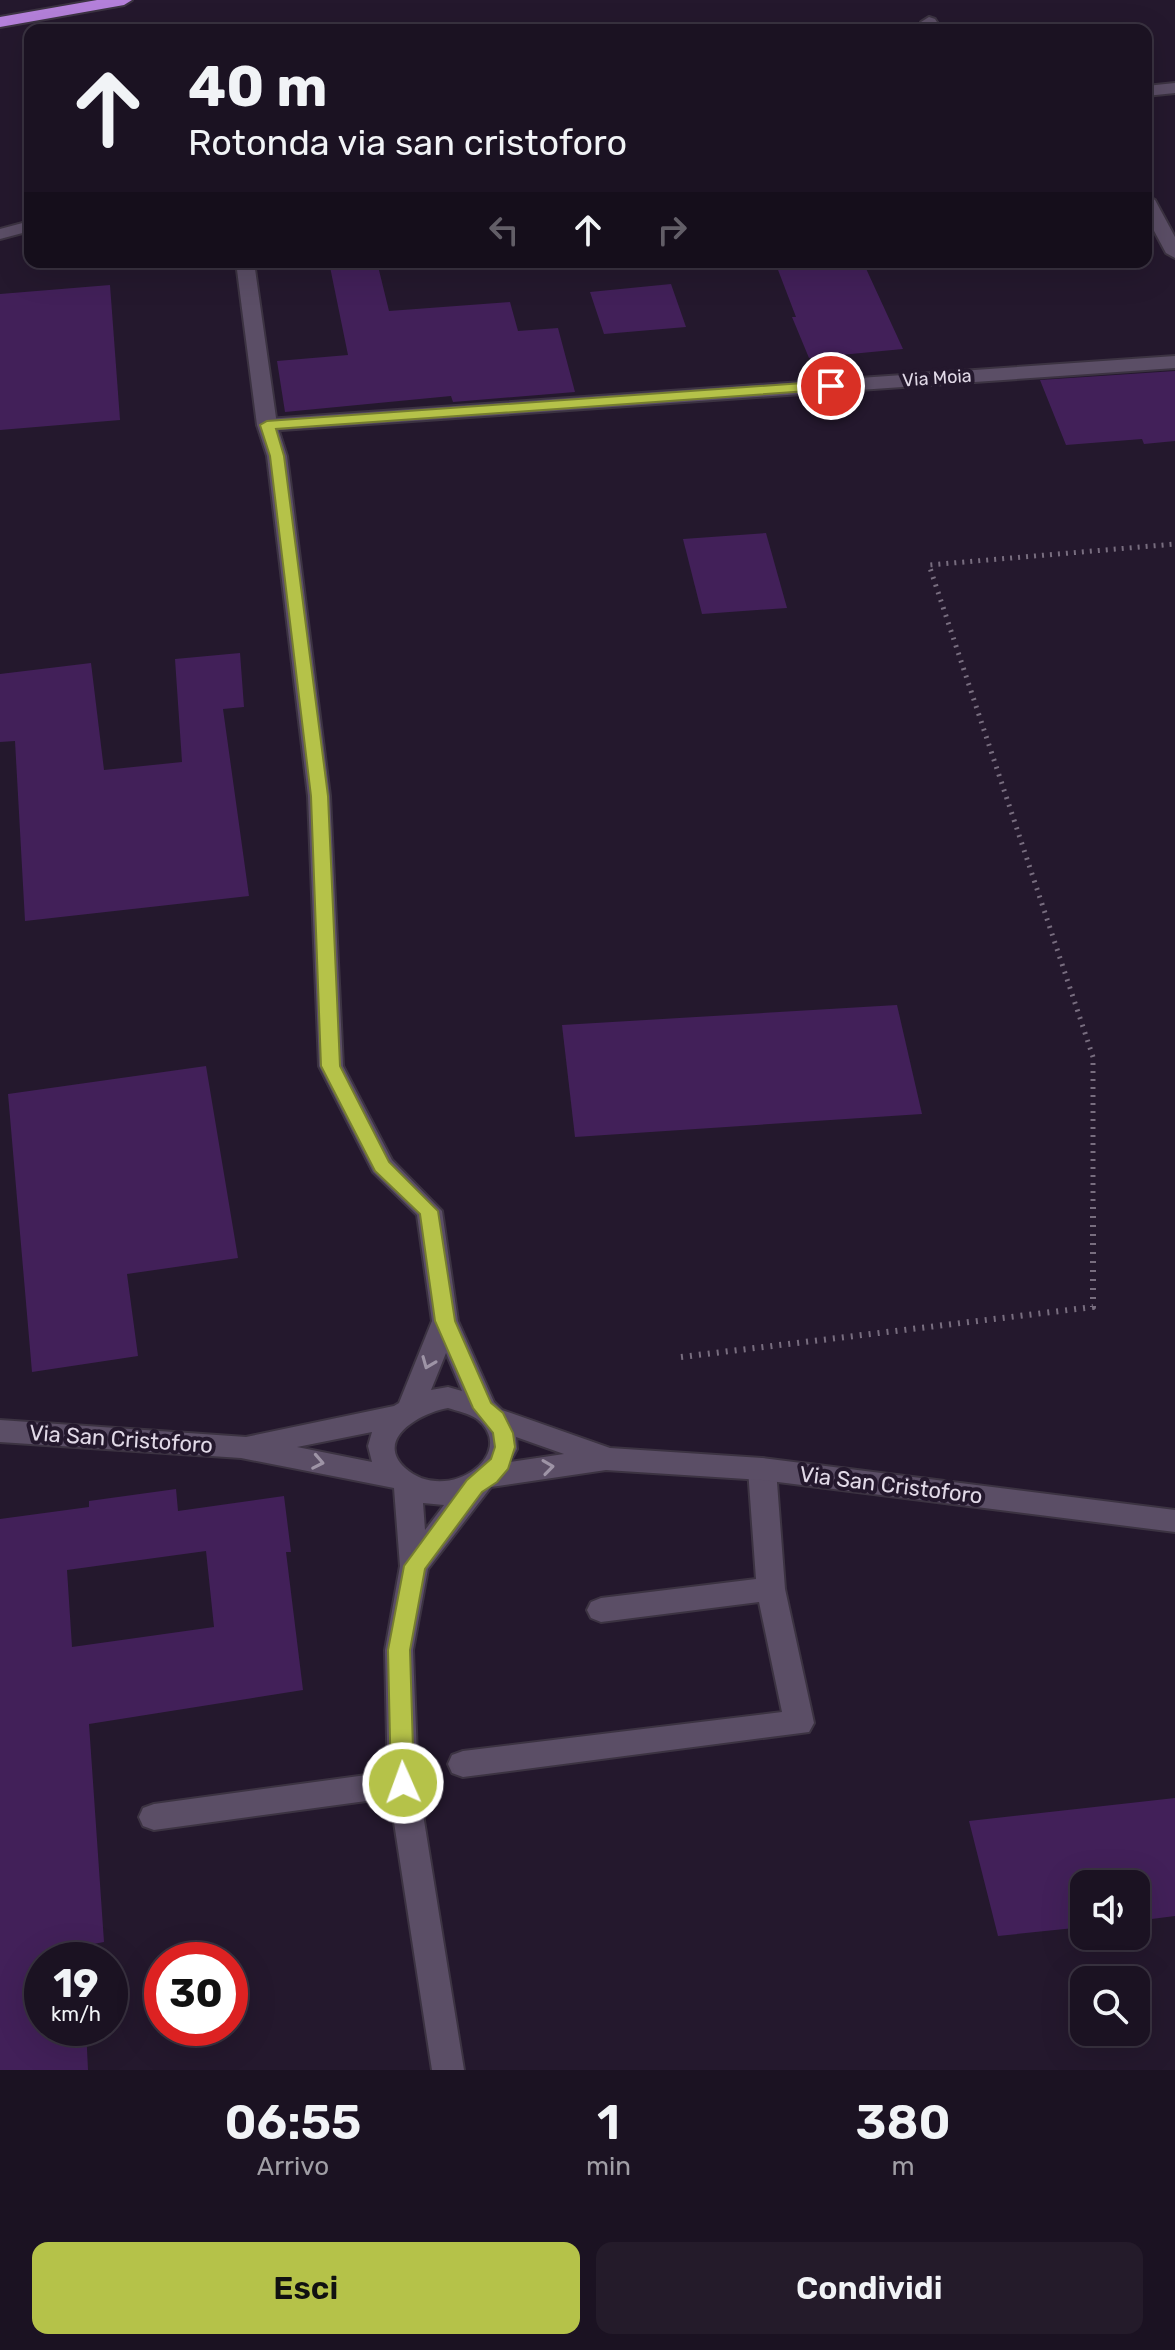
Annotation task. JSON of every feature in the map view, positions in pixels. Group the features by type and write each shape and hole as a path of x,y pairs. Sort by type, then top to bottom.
{"highway":[{"path":"0,22 124,0"}],"street":[{"path":"1152,90 1175,88"},
{"path":"1152,211 1175,253"},
{"path":"0,234 24,228"},
{"path":"246,268 267,425 277,456 319,796 331,1066 382,1166 429,1211 445,1321 503,1433 505,1447 500,1463 414,1566"},
{"name":"Via Moia","path":"267,425 1175,362"},
{"path":"445,1321 404,1411 387,1430 383,1445 388,1467 402,1481 421,1490 444,1493 482,1481"},
{"path":"404,1411 429,1399 448,1397 490,1413"},
{"name":"Via San Cristoforo","path":"241,1447 404,1411"},
{"name":"Via San Cristoforo","path":"490,1413 606,1459"},
{"name":"Via San Cristoforo","path":"0,1431 241,1447 402,1481"},
{"name":"Via San Cristoforo","path":"482,1481 606,1459 762,1469 1175,1521"},
{"path":"463,1764 799,1723 771,1589 762,1469"},
{"path":"402,1481 414,1566 399,1650 403,1783 448,2070"},
{"path":"601,1610 771,1589"},
{"path":"154,1817 403,1783"}],"path":[{"path":"681,1357 1093,1307 1093,1057 929,565 1175,544"}],"building":[{"path":"330,268 378,268 389,311 510,302 518,331 558,328 575,392 453,402 451,396 285,412 277,361 348,355"},
{"path":"777,268 866,268 903,349 809,358 792,317 796,317"},
{"path":"671,284 686,327 604,334 590,292"},
{"path":"110,285 120,420 0,430 0,294"},
{"path":"1175,371 1175,441 1144,444 1142,439 1066,445 1040,380"},
{"path":"766,533 787,608 702,614 683,539"},
{"path":"240,653 244,707 223,709 249,896 25,921 15,741 0,742 0,674 91,663 104,770 182,762 175,659"},
{"path":"897,1005 922,1114 575,1137 562,1025"},
{"path":"206,1066 238,1258 127,1274 138,1356 32,1372 8,1094"},
{"path":"176,1489 178,1511 284,1496 291,1552 286,1552 303,1690 89,1724 104,1942 24,1942 24,2046 87,2046 88,2070 0,2070 0,1519 89,1507 89,1501","holes":["206,1551 214,1627 72,1647 67,1570"]},
{"path":"1175,1798 1175,1916 1150,1919 1150,1870 1070,1870 1070,1928 998,1936 969,1821"}],"route":[{"path":"403,1783 399,1650 414,1566 474,1486 489,1476 500,1463 505,1447 503,1433 496,1419 483,1408 445,1321 429,1211 382,1166 331,1066 319,796 277,456 267,425 831,386"}]}
